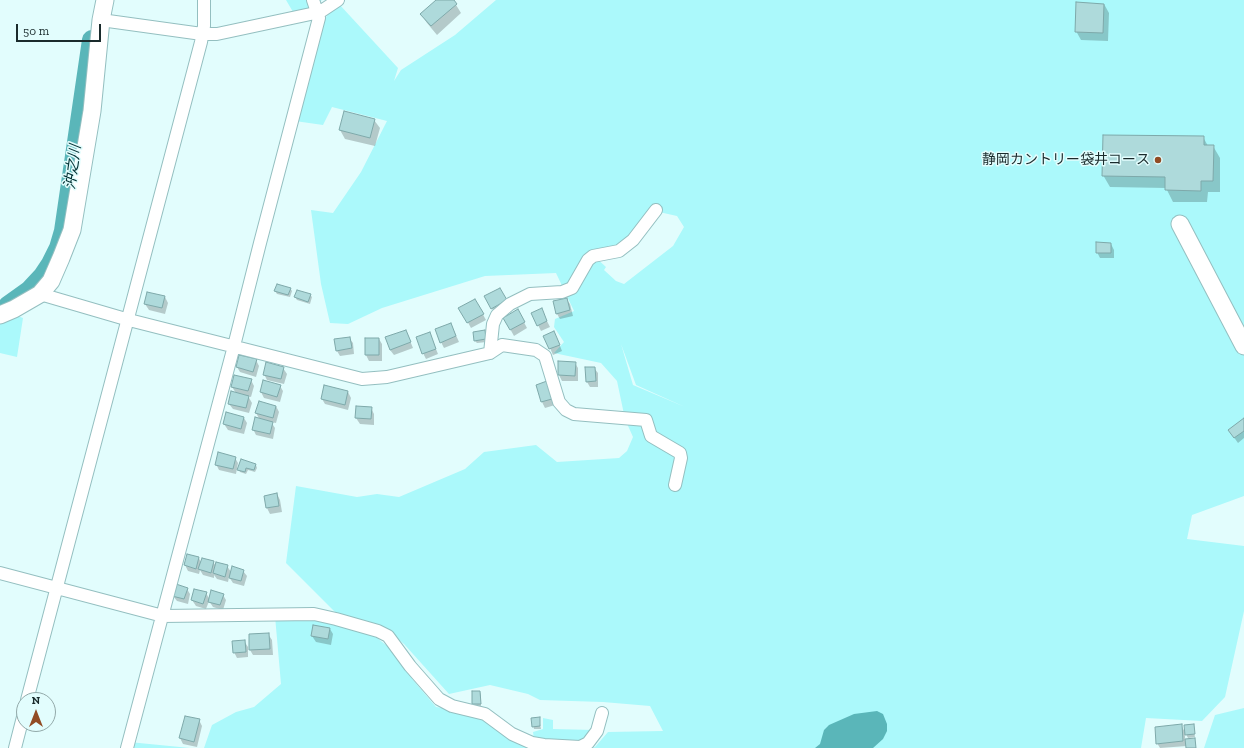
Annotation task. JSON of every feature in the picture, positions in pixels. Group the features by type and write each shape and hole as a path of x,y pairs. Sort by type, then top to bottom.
{"street":[{"path":"0,315 40,294 51,280 62,258 72,230 92,111 101,20 105,0"},
{"path":"29,692 129,320 202,34 204,0"},
{"path":"127,748 163,616 319,18 313,0"},
{"path":"101,20 202,34 217,34 318,12 338,0"},
{"path":"490,353 493,324 497,315 510,304 530,294 562,292 572,288 588,260 593,256 619,251 633,240 656,210"},
{"path":"1180,224 1244,346"},
{"path":"40,294 129,320 362,379 388,377 490,353 502,345 536,350 545,356 559,402 566,410 574,414 646,420 651,436 680,453 681,458 675,485"},
{"path":"0,573 163,616 314,614 378,632 388,636 410,666 439,700 452,706 485,714 512,734 532,743 580,747 588,743 597,731 602,713"},
{"path":"15,748 19,732"}],"shaded area":[{"path":"286,0 322,0 296,17"},
{"path":"496,0 1244,0 1244,496 1192,515 1187,539 1244,546 1244,611 1225,697 1202,721 1146,718 1141,748 592,748 595,747 608,732 663,731 650,706 603,702 540,700 528,694 490,685 449,694 404,644 390,632 342,619 286,563 296,486 357,497 377,494 399,497 465,469 484,452 536,445 557,462 619,458 627,451 633,437 625,419 617,381 601,363 554,353 564,342 554,327 555,319 574,311 556,273 485,276 382,308 348,324 330,323 321,284 311,210 333,213 361,172 387,121 332,107 323,125 295,121 323,22 330,11 339,4 398,68 394,81 401,70 455,35","holes":["659,212 677,216 684,227 673,246 624,284 616,281 604,270 606,267 594,256 628,245","621,344 636,385 685,407 633,385"]},
{"path":"15,315 23,318 17,357 0,353 0,320"},
{"path":"275,616 315,619 376,637 397,654 413,680 436,707 479,714 534,739 533,732 543,729 543,718 553,720 553,729 594,730 580,743 558,748 204,748 212,725 236,712 254,707 281,684"},
{"path":"1244,708 1244,748 1204,748 1215,715"},
{"path":"877,711 883,714 887,724 887,731 883,739 873,748 815,748 820,744 824,730 829,725 854,714"},
{"path":"129,742 190,748 127,748"}],"building":[{"path":"436,0 454,0 457,4 431,26 420,14"},
{"path":"1076,2 1104,4 1103,33 1075,32"},
{"path":"344,111 375,119 370,138 339,130"},
{"name":"静岡カントリー袋井コース","path":"1103,135 1204,136 1204,145 1214,145 1213,181 1201,181 1201,191 1165,190 1165,177 1102,176"},
{"path":"1096,242 1111,243 1111,253 1096,253"},
{"path":"277,284 291,288 288,295 274,291"},
{"path":"500,288 507,300 491,309 484,296"},
{"path":"297,290 311,294 308,302 294,297"},
{"path":"147,292 165,296 162,308 144,304"},
{"path":"567,298 570,310 556,314 553,301"},
{"path":"475,299 484,314 467,323 458,308"},
{"path":"542,308 547,321 537,326 531,313"},
{"path":"518,309 525,322 510,330 503,318"},
{"path":"451,323 456,336 440,343 435,329"},
{"path":"406,330 411,342 390,350 385,337"},
{"path":"485,330 486,339 474,341 473,332"},
{"path":"554,331 560,345 549,349 543,336"},
{"path":"430,332 436,349 422,354 416,337"},
{"path":"350,337 352,348 336,351 334,339"},
{"path":"365,338 379,338 379,355 365,355"},
{"path":"239,355 257,359 253,372 236,367"},
{"path":"558,361 576,362 575,376 558,375"},
{"path":"266,362 284,367 281,379 263,375"},
{"path":"585,367 595,367 596,381 586,382"},
{"path":"234,375 252,379 248,391 231,387"},
{"path":"263,380 281,385 277,397 260,392"},
{"path":"547,381 552,399 541,402 536,385"},
{"path":"324,385 348,391 345,405 321,399"},
{"path":"231,391 249,396 246,408 228,404"},
{"path":"259,401 276,406 273,418 255,413"},
{"path":"356,406 372,407 371,419 355,418"},
{"path":"226,412 244,417 241,429 223,424"},
{"path":"255,417 273,422 270,434 252,430"},
{"path":"1244,418 1244,431 1234,438 1228,430"},
{"path":"218,452 236,457 233,469 215,465"},
{"path":"241,459 256,464 254,470 246,468 245,472 237,470"},
{"path":"277,493 279,506 266,508 264,496"},
{"path":"187,554 199,557 196,569 184,565"},
{"path":"202,558 214,561 211,573 198,569"},
{"path":"216,562 228,565 225,577 213,573"},
{"path":"232,566 244,570 241,581 229,578"},
{"path":"176,584 188,588 184,599 172,596"},
{"path":"194,589 207,592 203,604 191,600"},
{"path":"211,590 224,594 220,605 208,602"},
{"path":"313,625 330,628 328,639 311,636"},
{"path":"269,633 270,649 249,650 249,634"},
{"path":"245,640 246,652 233,653 232,641"},
{"path":"472,691 480,691 481,704 472,704"},
{"path":"185,716 200,719 194,742 179,738"},
{"path":"540,717 540,726 532,727 531,718"},
{"path":"1182,724 1183,741 1156,744 1155,727"},
{"path":"1194,724 1195,734 1185,735 1184,725"},
{"path":"1195,738 1196,748 1186,748 1185,739"}],"waterway":[{"name":"沖之川","path":"8,306 29,291 43,276 59,248 64,231 92,40"}],"place":[{"name":"静岡カントリー袋井コース","path":"1158,160"}]}
